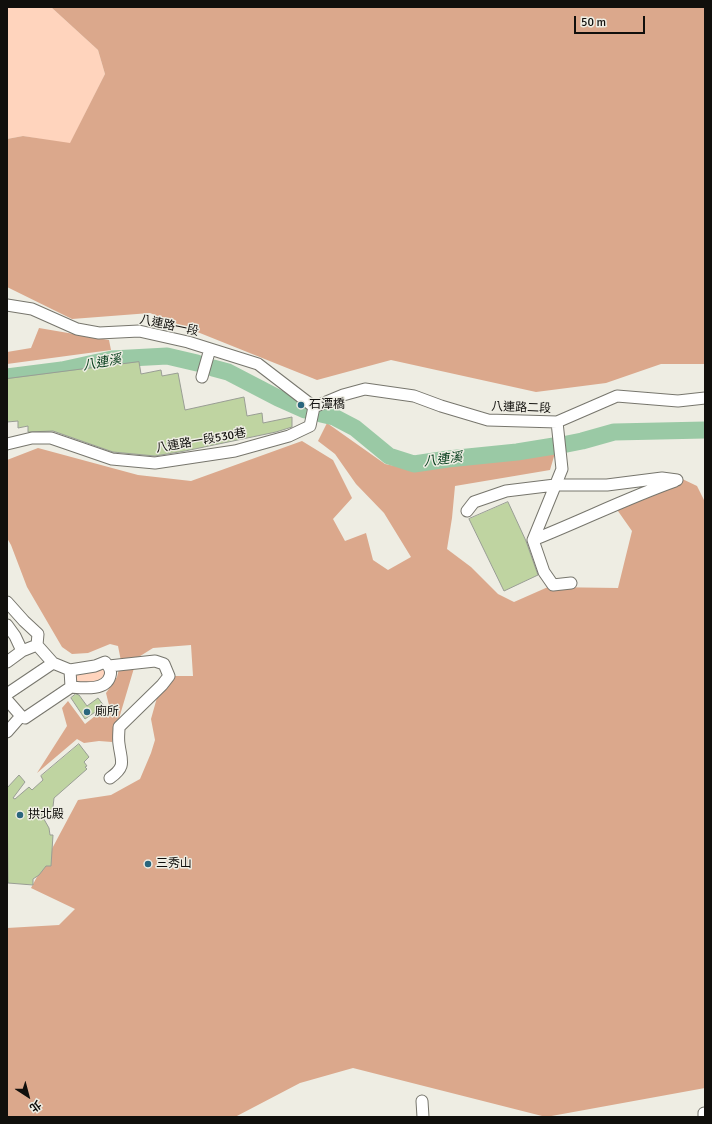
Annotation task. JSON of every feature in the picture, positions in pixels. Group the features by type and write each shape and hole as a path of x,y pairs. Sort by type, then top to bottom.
{"street":[{"name":"八連路一段","path":"7,305 32,309 77,329 99,333 139,331 188,342 258,364 314,407"},
{"path":"202,377 210,349"},
{"name":"八連路二段","path":"314,407 343,395 365,389 414,396 488,420 557,422 617,396 678,401 705,398"},
{"name":"八連路一段530巷","path":"7,444 32,438 50,438 112,459 155,463 234,451 289,436 310,426 314,407"},
{"path":"557,422 562,469 533,540 544,572 553,585 571,583"},
{"path":"467,511 474,502 506,491 555,485 607,485 662,478 677,480 652,489 572,525 533,540"},
{"path":"7,602 38,634 37,645 53,663 70,670 95,666 105,662 109,666 111,673 109,681 102,686 90,688 71,687 25,718 21,716 7,700"},
{"path":"7,625 15,636 22,651"},
{"path":"7,662 22,651 37,645"},
{"path":"109,666 155,661 164,664 169,676 162,685 119,727 119,743 122,765 117,773 110,778"},
{"path":"7,694 53,663"},
{"path":"70,670 71,687"},
{"path":"7,732 21,716"},
{"path":"422,1101 423,1117"}],"shaded area":[{"path":"7,7 51,7 98,50 105,74 70,144 23,136 7,139"},
{"path":"51,7 705,7 705,364 661,364 606,383 536,392 391,360 317,380 150,313 72,319 7,287 7,139 23,136 70,143 105,74 98,50"},
{"path":"39,328 109,340 111,350 7,364 7,352 31,348"},
{"path":"327,423 385,464 420,471 555,453 550,470 455,486 447,549 471,567 498,594 514,602 548,587 618,588 632,531 613,504 674,475 697,486 705,502 705,1088 546,1117 353,1068 300,1083 235,1117 7,1117 7,928 59,925 75,909 31,888 78,800 111,795 140,779 155,740 151,719 158,694 174,676 193,676 191,645 153,648 137,658 112,742 99,741 84,743 77,739 37,773 67,726 62,708 68,701 85,724 109,705 106,693 117,677 121,661 118,646 110,644 88,653 72,654 62,647 27,587 7,538 7,460 38,448 138,475 191,481 302,441 333,460 352,498 333,519 345,541 366,533 373,560 388,570 411,557 384,513 356,484 335,454 318,441"},
{"path":"114,661 107,681 101,689 90,694 74,692 74,667"}],"building":[{"path":"139,362 141,374 161,370 162,376 178,373 185,410 244,397 247,416 262,413 263,423 292,417 292,427 276,432 155,456 113,452 53,431 28,432 28,426 18,428 18,421 7,422 7,379"},
{"path":"508,502 526,541 538,575 504,591 469,519"},
{"name":"廁所","path":"76,694 79,695 87,706 98,698 104,706 85,719 71,698"},
{"name":"拱北殿","path":"79,744 89,757 84,762 87,769 54,798 52,816 41,814 49,828 50,835 53,835 51,866 46,866 39,875 33,879 33,885 8,883 7,788 19,775 25,782 13,798 15,799 29,787 32,790 43,780 41,776"}],"waterway":[{"name":"八連溪","path":"7,377 62,370 112,359 167,356 197,363"},
{"name":"八連溪","path":"213,368 228,372 305,410"},
{"name":"八連溪","path":"321,414 334,417 355,428 389,456 414,464 517,452 554,446"},
{"name":"八連溪","path":"567,444 614,432 705,430"}],"place":[{"name":"石潭橋","path":"301,405"},
{"name":"廁所","path":"87,712"},
{"name":"拱北殿","path":"20,815"},
{"name":"三秀山","path":"148,864"}]}
